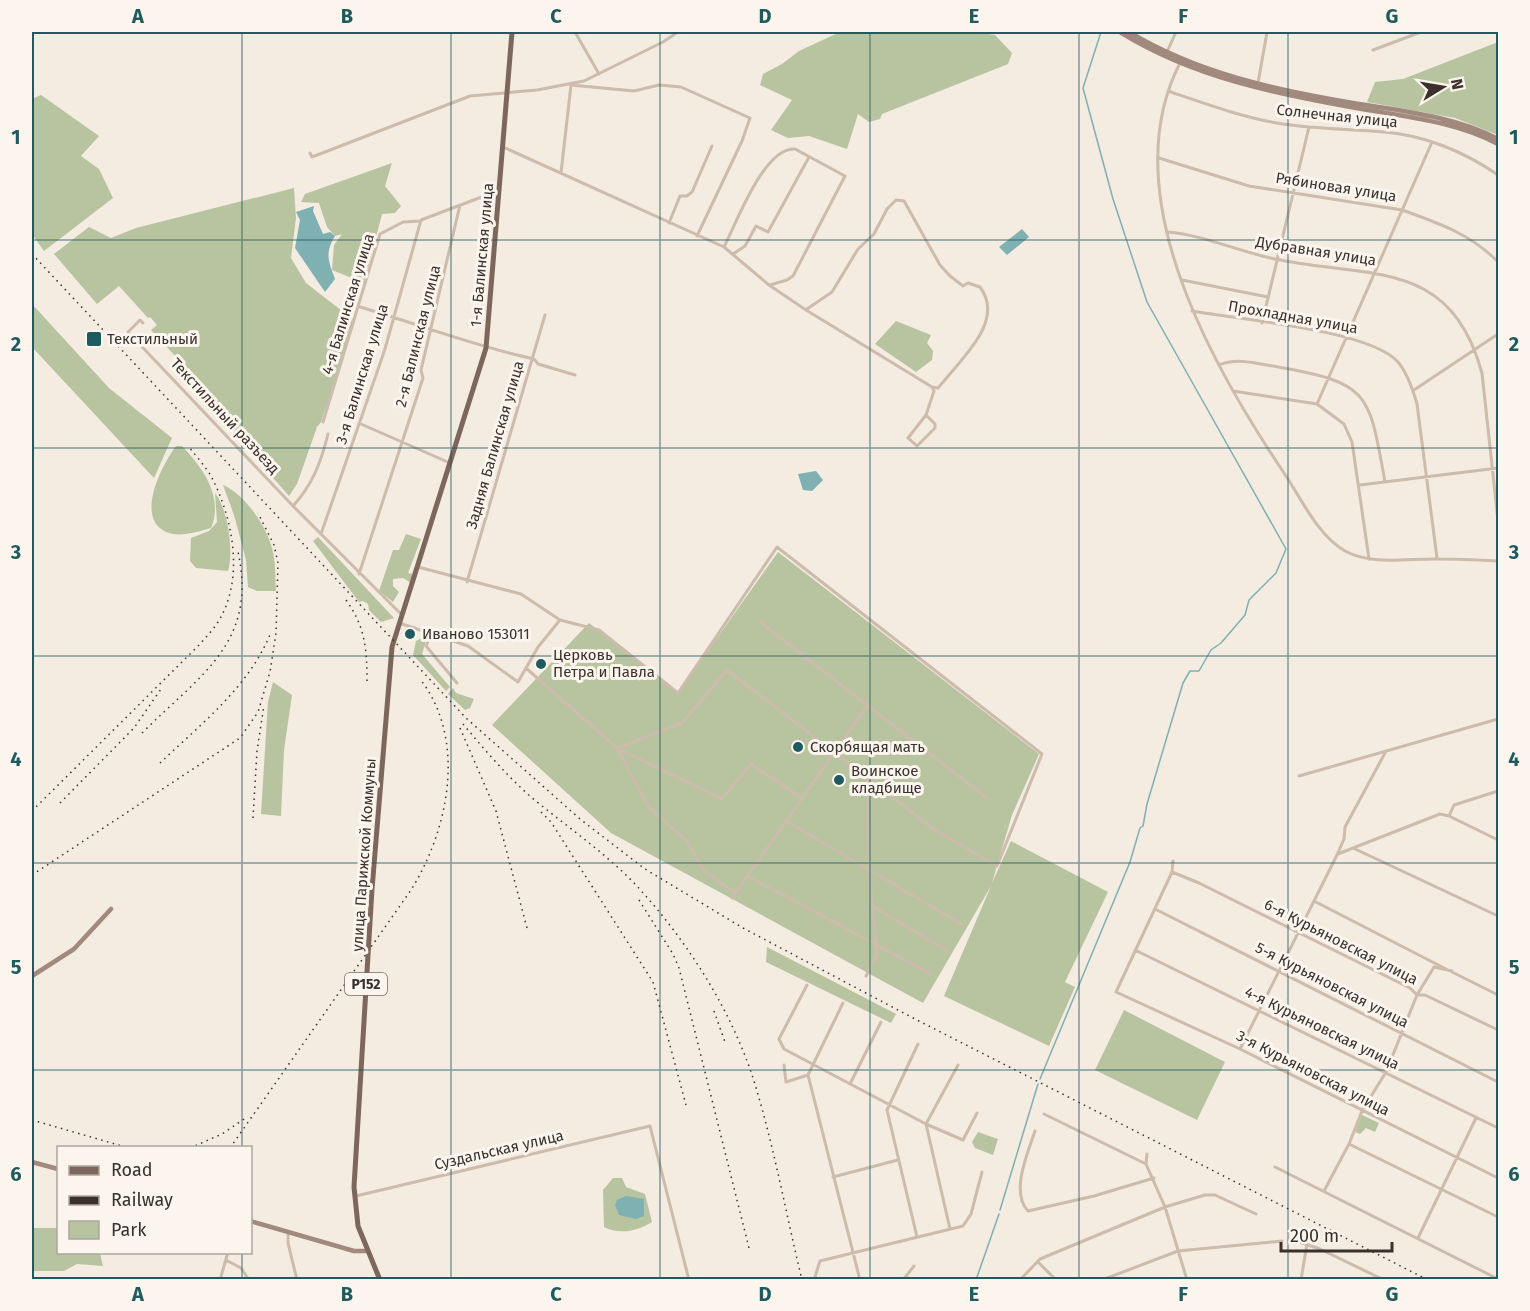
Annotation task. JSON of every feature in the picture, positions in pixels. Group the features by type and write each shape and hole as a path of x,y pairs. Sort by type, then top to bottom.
{"main road":[{"name":"1-я Балинская улица","path":"399,623 452,464 486,348 512,32"},
{"path":"1120,32 1180,63 1257,86 1445,124 1498,141"},
{"path":"1132,32 1167,53 1257,86"},
{"name":"улица Парижской Коммуны","path":"380,1280 358,1226 354,1197 369,920 392,647 399,623"},
{"path":"32,976 74,949 111,909"},
{"path":"32,1162 57,1169"},
{"path":"252,1222 354,1251 368,1251"}],"street":[{"path":"575,32 599,74"},
{"path":"571,85 599,74 678,32"},
{"path":"1167,53 1176,32"},
{"path":"1257,86 1267,32"},
{"path":"1373,50 1421,32"},
{"path":"1180,63 1168,91 1158,158 1167,232 1192,311 1233,391 1327,536 1346,551 1369,559 1437,558 1498,561"},
{"path":"561,173 571,85"},
{"path":"310,153 312,157 455,100 488,94 571,85 634,91 659,85 681,87 750,118 742,141 697,236"},
{"name":"Солнечная улица","path":"1168,91 1257,119 1309,127 1386,132 1432,142 1459,152 1498,175"},
{"path":"1262,323 1309,127"},
{"path":"1317,404 1432,142"},
{"path":"669,223 680,196 687,196 692,192 712,146"},
{"path":"503,147 724,247 770,285 806,310 932,387 938,388 985,328 984,293 974,284 963,286 940,265 909,208 900,200 896,200 887,209 874,234 858,249 828,297 806,310"},
{"path":"724,247 770,160 789,148 846,176 793,276 770,285"},
{"path":"732,255 745,246 756,226 768,232 809,157"},
{"name":"Рябиновая улица","path":"1158,158 1248,186 1402,210 1437,222 1464,235 1498,262"},
{"path":"421,220 460,205 500,194"},
{"name":"2-я Балинская улица","path":"359,574 423,378 421,370 460,205"},
{"name":"4-я Балинская улица","path":"323,422 360,307 381,231 402,222 421,220"},
{"name":"3-я Балинская улица","path":"321,534 361,424 421,220"},
{"name":"Дубравная улица","path":"1167,232 1278,260 1374,271 1412,284 1443,302 1462,324 1475,350 1482,373 1498,521"},
{"path":"1181,280 1268,297"},
{"path":"360,307 431,328 486,348 534,359 538,364 576,375"},
{"name":"Прохладная улица","path":"1192,311 1346,336 1384,351 1397,361 1414,390 1420,416 1425,477 1437,558"},
{"name":"Задняя Балинская улица","path":"467,582 545,315"},
{"name":"Текстильный разъезд","path":"143,323 140,320 128,332 293,506"},
{"path":"1414,390 1498,334"},
{"path":"1219,365 1227,361 1241,362 1328,378 1351,388 1370,409 1376,427 1385,482"},
{"path":"926,415 935,424 935,428 917,446 908,438 926,415 934,391 932,387"},
{"path":"1233,391 1317,404 1335,415 1347,428 1352,442 1360,486 1369,559"},
{"path":"361,424 452,464"},
{"path":"328,434 322,461 306,491 293,506 402,615"},
{"path":"1360,486 1498,468"},
{"path":"418,567 467,582 520,594 560,620 600,630 678,693 777,547 1042,754 997,866 935,830 833,754 727,670 682,723 617,748"},
{"path":"399,623 432,632 468,646 518,682 538,647 560,620"},
{"path":"760,622 987,798"},
{"path":"432,632 426,646 457,683"},
{"path":"527,669 617,748 722,799 751,764 802,798"},
{"path":"732,898 867,706"},
{"path":"1299,776 1498,719"},
{"path":"617,748 649,808 687,841 704,871 736,893"},
{"path":"1240,1049 1337,855 1344,839 1345,827 1385,753"},
{"path":"866,976 877,956 869,867 867,780"},
{"path":"1449,816 1454,805 1498,791"},
{"path":"1337,855 1345,849 1353,848 1440,814 1449,816 1498,840"},
{"path":"786,821 869,867 963,925"},
{"path":"1353,848 1498,916"},
{"path":"1135,950 1172,872 1173,861"},
{"name":"6-я Курьяновская улица","path":"1172,872 1299,932 1410,988 1417,994 1425,995 1498,1030"},
{"path":"748,876 931,974"},
{"path":"1313,903 1498,995"},
{"path":"874,908 948,951"},
{"name":"5-я Курьяновская улица","path":"1155,909 1498,1082"},
{"name":"3-я Курьяновская улица","path":"1135,950 1116,992 1240,1049 1498,1178"},
{"name":"4-я Курьяновская улица","path":"1135,950 1498,1128"},
{"path":"1324,1191 1349,1144 1362,1111 1386,1072 1417,994 1434,967 1452,972"},
{"path":"807,985 779,1039 780,1044 812,1066 926,1124 963,1140 977,1113"},
{"path":"843,1003 808,1075 860,1280"},
{"path":"850,1084 881,1022"},
{"path":"917,1237 887,1110 918,1044"},
{"path":"784,1065 786,1082 808,1075"},
{"path":"950,1229 926,1124 958,1065"},
{"path":"1044,1114 1146,1164 1165,1207 1187,1280"},
{"path":"1418,1238 1477,1118"},
{"name":"Суздальская улица","path":"354,1197 650,1126 689,1280"},
{"path":"1035,1131 1019,1178 1024,1208 1028,1211 1154,1178"},
{"path":"1349,1144 1498,1217"},
{"path":"1146,1164 1147,1154"},
{"path":"833,1177 898,1160"},
{"path":"1275,1167 1498,1279"},
{"path":"814,1280 820,1262 963,1226 971,1214 982,1172"},
{"path":"1020,1280 1039,1260 1165,1207 1204,1195 1215,1195 1256,1214"},
{"path":"288,1232 288,1243 297,1280"},
{"path":"1102,1280 1178,1251 1282,1241"},
{"path":"1296,1241 1384,1280"},
{"path":"1301,1280 1307,1244"},
{"path":"220,1280 228,1254"},
{"path":"226,1260 241,1268 249,1280"},
{"path":"1039,1260 1056,1280"},
{"path":"903,1280 914,1266"}],"green space":[{"path":"840,32 974,32 995,35 1012,53 1008,64 882,114 880,119 869,122 858,114 847,149 809,136 788,138 771,130 792,100 760,85 763,74 782,64 799,51"},
{"path":"1498,42 1498,135 1455,118 1367,102 1375,82 1403,79"},
{"path":"41,95 99,136 81,156 99,169 113,198 44,251 32,234 32,99"},
{"path":"392,163 385,186 401,206 395,213 382,214 364,283 332,270 334,245 342,234 335,236 327,227 319,203 301,202 305,194"},
{"path":"294,188 296,218 291,258 306,283 355,321 321,422 317,427 297,484 289,496 248,449 202,385 151,330 157,325 150,317 148,318 119,286 97,304 54,254 89,227 111,238 136,228"},
{"path":"32,304 109,388 172,438 154,478 32,347"},
{"path":"896,321 931,335 927,343 933,351 932,360 916,372 875,344"},
{"path":"176,446 182,446 190,455 204,473 209,484 215,505 211,528 187,534 173,534 160,528 154,519 153,494 157,480"},
{"path":"223,485 247,503 265,530 275,564 276,591 257,591 248,587 246,560"},
{"path":"215,493 220,500 229,531 228,571 196,568 190,561 191,538 209,531 217,522"},
{"path":"406,534 421,539 408,573 413,574 411,583 403,578 393,579 393,586 399,592 393,602 379,591 393,550 399,550"},
{"path":"318,537 394,618 381,622 369,610 368,604 363,601 359,602 313,541"},
{"path":"778,552 1039,754 1012,815 992,883 1011,841 1108,892 1065,982 1075,987 1049,1046 944,996 991,886 923,1003 611,833 492,725 589,623 678,693"},
{"path":"423,637 427,638 422,654 450,687 446,691 413,655 416,641"},
{"path":"273,682 292,695 284,750 281,816 261,814 268,702"},
{"path":"453,688 456,693 474,699 470,708 465,710 448,694"},
{"path":"767,947 896,1014 891,1023 766,962"},
{"path":"1124,1010 1225,1062 1197,1120 1095,1070"},
{"path":"1362,1115 1379,1123 1375,1132 1366,1128 1360,1134 1355,1132"},
{"path":"978,1132 998,1139 993,1155 975,1148 972,1142"},
{"path":"613,1178 622,1178 626,1187 645,1194 652,1222 628,1231 616,1231 604,1227 603,1190"},
{"path":"32,1228 57,1228 57,1254 100,1254 103,1266 77,1264 64,1271 32,1271"}],"water":[{"path":"314,206 313,211 323,234 330,232 335,236 330,248 329,263 335,279 325,292 295,248 300,220 296,212"},
{"path":"1022,229 1029,237 1007,255 999,247"},
{"path":"816,471 823,480 812,491 803,490 798,474"},
{"path":"626,1196 644,1199 644,1216 636,1219 619,1215 615,1205 617,1200"}],"waterway":[{"path":"1040,1079 1130,862 1140,828 1143,826 1147,804 1183,683 1190,671 1199,671 1211,650 1221,643 1245,615 1249,600 1276,573 1286,549 1147,302 1113,199 1083,88 1101,32"},
{"path":"1000,1210 1038,1084"},
{"path":"976,1280 999,1214"}],"railway":[{"path":"32,254 466,718 580,819 645,869 743,928 915,1019 1428,1280"},
{"path":"32,811 200,644 216,625 226,605 233,568 230,529 211,476 189,447"},
{"path":"32,875 240,738 258,712 270,672 276,633 278,563 274,545 258,513"},
{"path":"142,733 203,674 219,655 232,634 240,611 242,584 238,552"},
{"path":"346,600 357,619 364,638 367,681"},
{"path":"160,763 208,719 237,687 251,670 271,632"},
{"path":"231,1146 411,890 435,840 443,812 448,756 444,729 435,703 420,679"},
{"path":"60,803 134,728 161,689"},
{"path":"253,818 257,751 264,705"},
{"path":"463,724 522,789 635,884 672,928 705,976 733,1028 754,1081 774,1155 802,1280"},
{"path":"460,728 496,811 527,928"},
{"path":"541,812 551,822 653,982 686,1105"},
{"path":"639,900 673,954 679,968 749,1248"},
{"path":"714,1011 725,1042"},
{"path":"195,1146 222,1134 244,1119"},
{"path":"32,1120 122,1146"}],"place":[{"name":"Текстильный","path":"94,339"},
{"name":"Иваново 153011","path":"410,634"},
{"name":"Церковь Петра и Павла","path":"541,664"},
{"name":"Скорбящая мать","path":"798,747"},
{"name":"Воинское кладбище","path":"839,780"}]}
